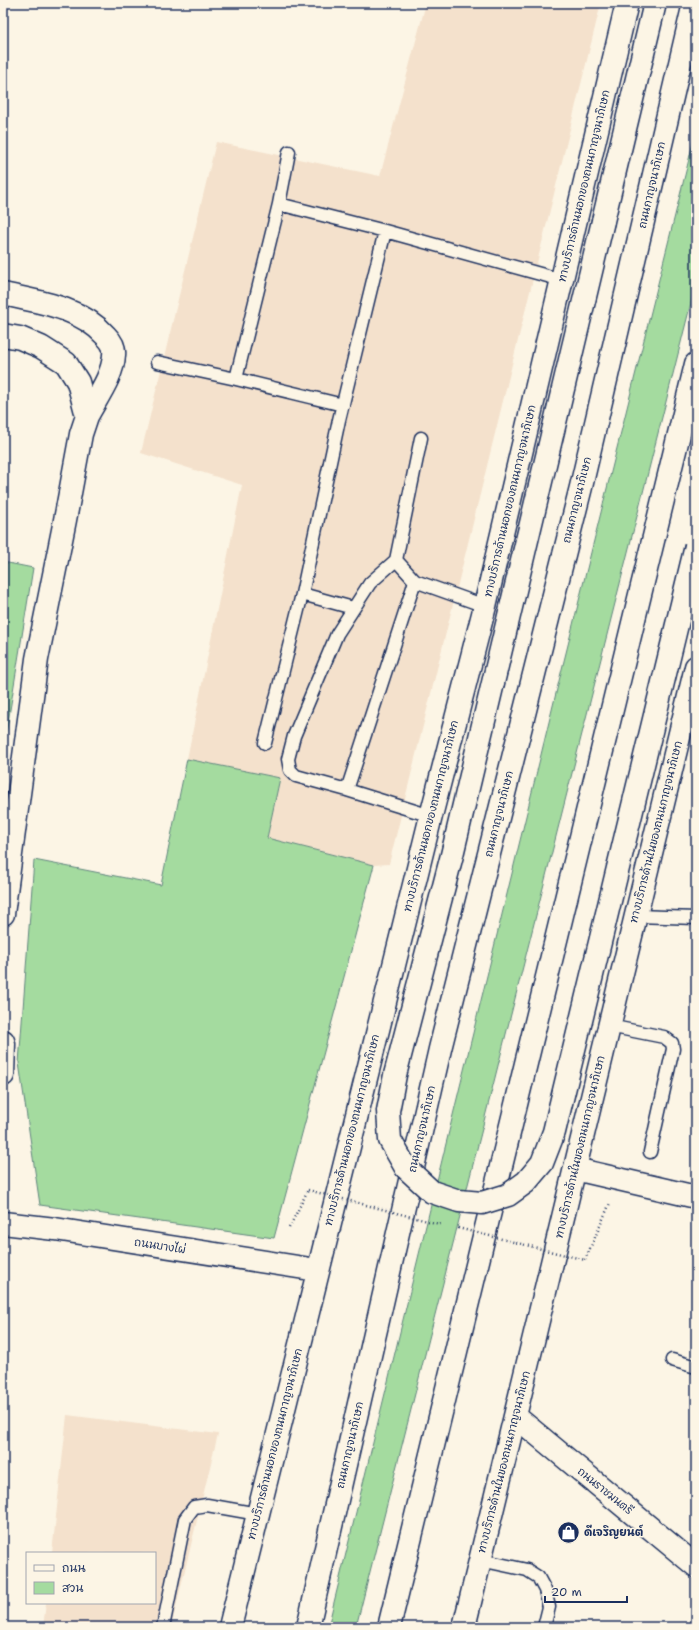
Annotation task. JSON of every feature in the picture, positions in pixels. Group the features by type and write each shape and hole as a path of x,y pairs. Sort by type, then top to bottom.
{"main road":[{"name":"ทางบริการด้านนอกของถนนกาญจนาภิเษก","path":"230,1627 317,1270 485,606 627,3"},
{"path":"655,3 452,855 395,1075 388,1111 390,1140 406,1168 432,1192 459,1201 482,1203 508,1195 526,1182 542,1163 554,1132 696,546"},
{"name":"ถนนกาญจนาภิเษก","path":"308,1627 440,1050 581,487 694,3"},
{"path":"3,294 66,310 88,320 113,343 115,354 112,368 87,416 81,434 66,520 37,659 3,914"},
{"path":"3,335 20,338 41,347 66,364 78,382 87,416"},
{"path":"389,1627 696,364"},
{"name":"ทางบริการด้านในของถนนกาญจนาภิเษก","path":"464,1627 636,916 694,690 696,667"},
{"path":"3,1041 3,1075"},
{"path":"575,1169 696,1197"},
{"name":"ถนนบางไผ่","path":"3,1223 55,1229 317,1270"},
{"name":"ถนนราชมนตรี","path":"515,1416 696,1566"}],"lane":[{"path":"236,379 279,204 289,152"},
{"path":"279,204 385,231 562,280"},
{"path":"265,743 302,594 343,405 385,231"},
{"path":"157,362 236,379 343,405"},
{"path":"421,438 396,560 381,571 370,582 337,634 294,736 288,758 290,770 296,776 431,816"},
{"path":"396,560 415,581 485,606"},
{"path":"347,790 415,581"},
{"path":"302,594 353,608"},
{"path":"636,916 696,918"},
{"path":"609,1026 664,1037 672,1043 673,1049 650,1152"},
{"path":"672,1360 696,1367"},
{"path":"163,1627 185,1519 194,1507 207,1505 258,1514"},
{"path":"480,1560 527,1570 538,1577 545,1590 549,1608 544,1627"}],"path":[{"path":"289,1228 308,1190"},
{"path":"585,1260 610,1203"}],"shaded area":[{"path":"426,3 601,3 389,864 374,865 267,838 280,778 187,759 242,485 141,453 216,142 380,176"},
{"path":"67,1415 218,1434 171,1627 43,1627 46,1604 156,1604 156,1552 52,1552"}],"green space":[{"path":"696,131 696,283 356,1627 328,1627 559,681"},
{"path":"3,562 33,568 3,753"},
{"path":"187,759 280,778 267,838 374,865 274,1238 40,1205 19,1063 34,860 161,885"}],"place":[{"name":"ดีเจริญยนต์","path":"568,1532"}]}
